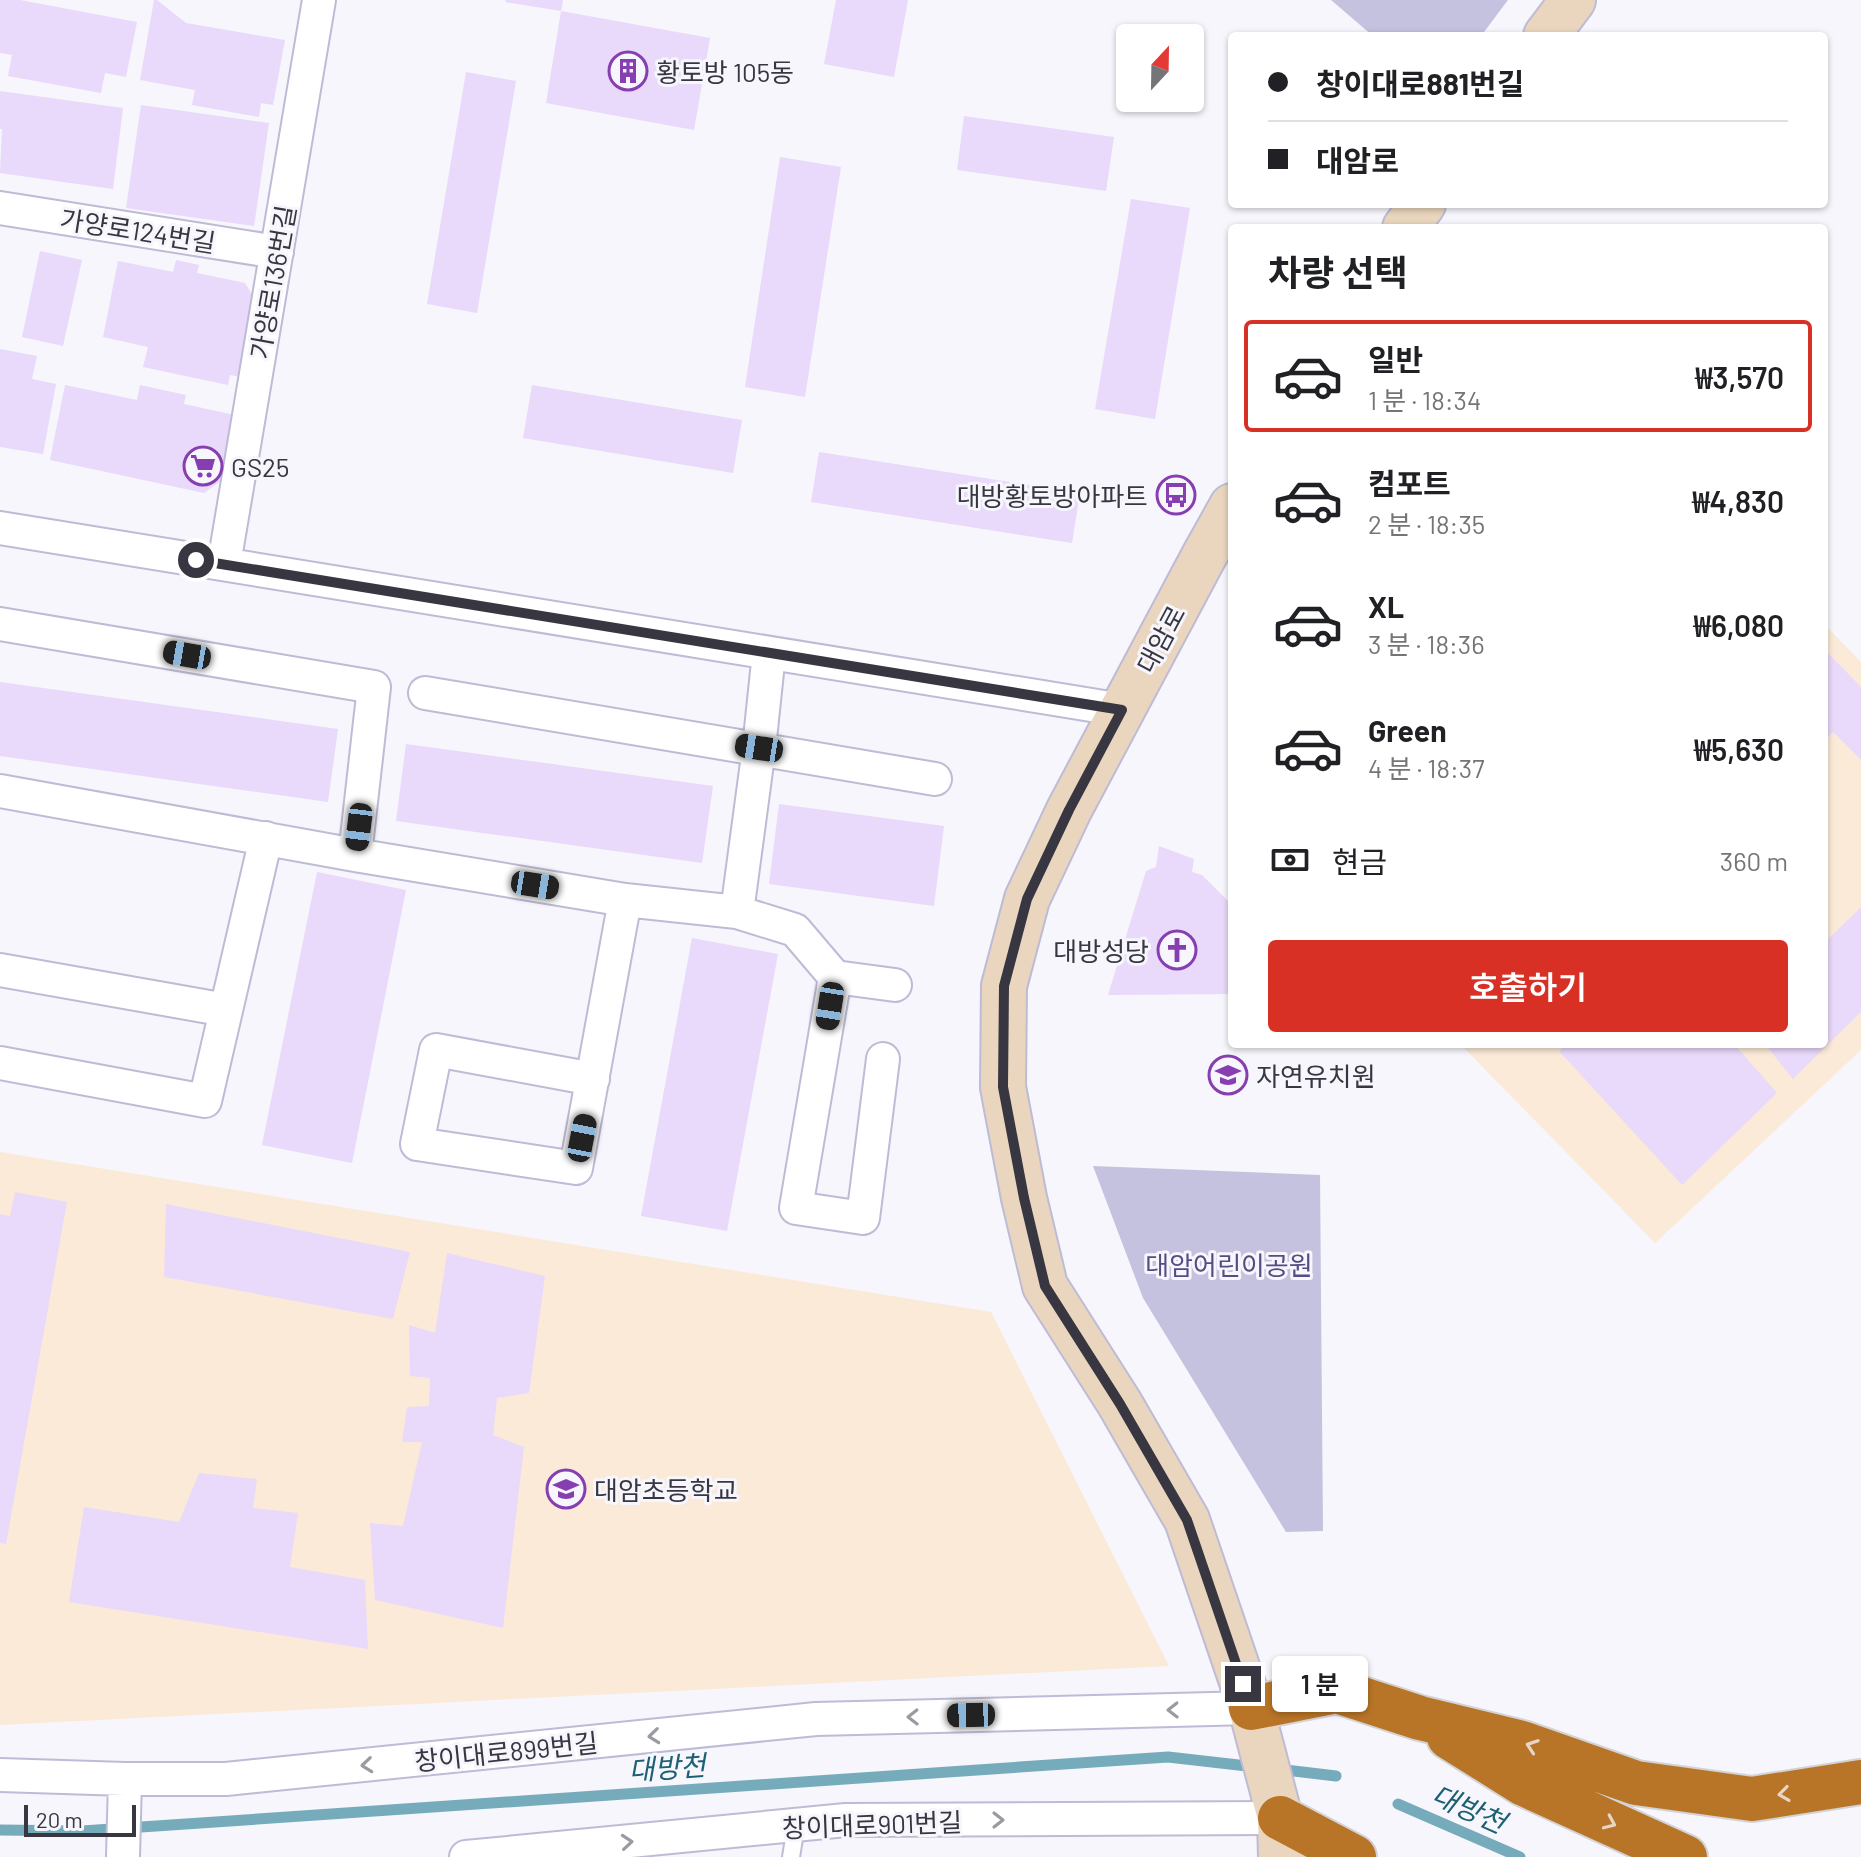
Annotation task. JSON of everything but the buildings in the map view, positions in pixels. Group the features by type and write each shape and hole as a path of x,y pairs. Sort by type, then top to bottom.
{"highway":[{"path":"1251,1708 1337,1691 1420,1718 1522,1743 1636,1783 1752,1799 1861,1782"},
{"path":"1420,1718 1524,1784 1685,1857"},
{"path":"1280,1838 1310,1857"},
{"path":"1280,1838 1354,1857"}],"street":[{"name":"가양로136번길","path":"224,564 319,0"},
{"path":"1549,32 1573,0"},
{"name":"가양로124번길","path":"0,208 277,252"},
{"name":"대암로","path":"1228,513 1069,810 1027,899 1004,986 1003,1087 1045,1286 1120,1404 1187,1520 1251,1708 1280,1838"},
{"path":"0,528 1122,710"},
{"path":"0,624 374,687 355,855"},
{"path":"737,912 769,653"},
{"path":"425,693 935,779"},
{"path":"0,791 625,900 737,912 795,930 835,977 895,985"},
{"path":"0,1063 205,1101 266,838"},
{"path":"593,1079 436,1050 417,1144 576,1168 593,1079 625,900"},
{"path":"0,970 226,1010"},
{"path":"835,977 796,1208 863,1218 883,1059"},
{"name":"창이대로899번길","path":"0,1775 226,1779 816,1719 1251,1708"},
{"path":"123,1857 125,1779"},
{"name":"창이대로901번길","path":"466,1857 846,1820 1280,1838"}],"lane":[{"path":"791,1857 796,1826"}],"shaded area":[{"path":"1828,628 1861,662 1861,1050 1655,1243 1464,1048 1828,1048"},
{"name":"대암초등학교","path":"0,1152 991,1312 1169,1666 0,1725"}],"green space":[{"path":"1331,0 1508,0 1484,32 1368,32"},
{"name":"대암어린이공원","path":"1093,1166 1320,1175 1323,1531 1286,1532 1143,1298"}],"waterway":[{"name":"대방천","path":"0,1830 82,1831 1168,1757 1256,1767"},
{"name":"대방천","path":"1277,1769 1336,1776"},
{"name":"대방천","path":"1398,1804 1520,1857"}],"place":[{"name":"황토방 105동","path":"628,71"},
{"name":"GS25","path":"203,466"},
{"name":"대방황토방아파트","path":"1176,495"},
{"name":"대방성당","path":"1177,950"},
{"name":"자연유치원","path":"1228,1075"},
{"name":"대암초등학교","path":"566,1489"}],"route":[{"path":"196,560 1122,710 1069,810 1027,899 1004,986 1003,1087 1045,1286 1120,1404 1187,1520 1243,1684"}]}
